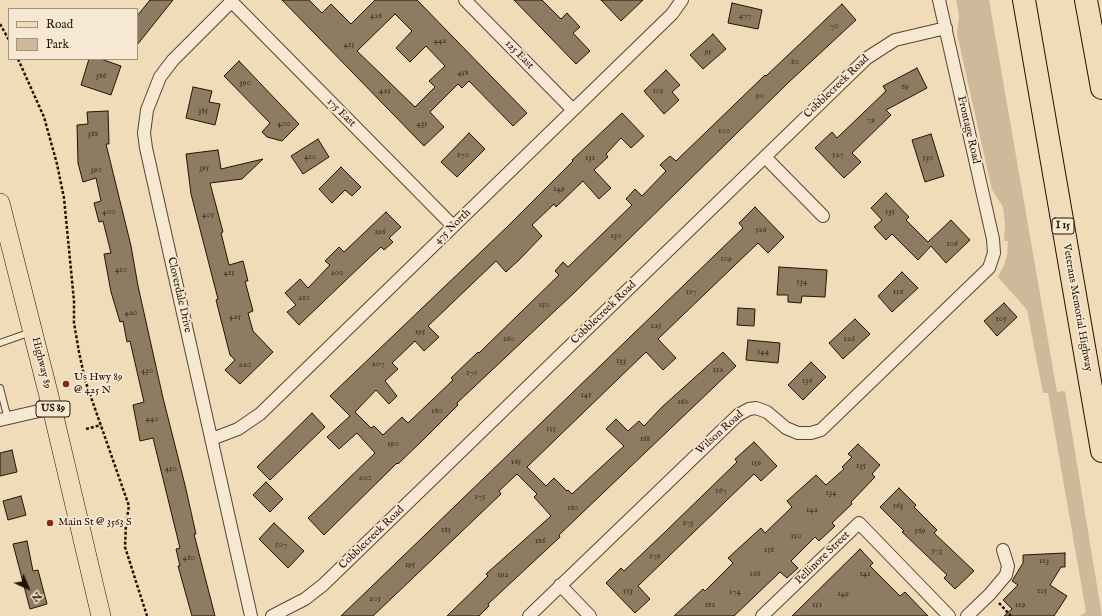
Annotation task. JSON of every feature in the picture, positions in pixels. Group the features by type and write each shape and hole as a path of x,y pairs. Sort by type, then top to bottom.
{"highway":[{"name":"Veterans Memorial Highway","path":"1024,0 1102,451"},
{"path":"1086,0 1102,88"}],"main road":[{"name":"Highway 89","path":"0,203 52,408 101,616"}],"street":[{"name":"125 East","path":"465,0 573,110"},
{"name":"475 North","path":"212,439 238,429 260,414 672,14 682,0"},
{"name":"Frontage Road","path":"940,0 993,239 992,260"},
{"name":"175 East","path":"231,1 453,226"},
{"name":"Cloverdale Drive","path":"231,1 166,69 154,89 144,122 146,148 251,616"},
{"name":"Cobblecreek Road","path":"272,616 305,599 323,585 876,51 905,36 946,28"},
{"path":"765,157 823,216"},
{"name":"Wilson Road","path":"529,616 732,420 744,411 756,408 772,416 786,428 798,433 811,434 821,430 986,271 992,260"},
{"path":"4,420 52,408"},
{"name":"Pellinore Street","path":"762,616 859,523 949,616"},
{"path":"967,616 990,594 1006,575 1008,566 1003,550"},
{"path":"560,585 590,616"}],"lane":[{"path":"0,342 33,332"},
{"path":"0,388 4,420"}],"path":[{"path":"0,24 8,38"},
{"path":"18,60 44,117 57,164 64,198 74,301 74,323 79,352 85,380 129,506 126,523 125,547 147,616"},
{"path":"86,429 101,425"},
{"path":"990,594 1011,616"}],"green space":[{"path":"956,0 989,0 1057,392 1065,391 1102,616 1080,616 1086,612 1048,393 1043,393 1027,310 998,277 1005,263 1008,241 1004,241 1005,224 1003,207 992,190 957,34 959,15"}],"building":[{"path":"150,0 173,0 138,44 138,15"},
{"path":"282,0 309,0 322,13 331,4 351,24 375,0 417,0 527,113 513,126 469,81 462,88 458,84 430,112 444,127 424,146","holes":["395,14 412,31 396,48 410,62 426,46 445,66 429,81 435,87 415,107 357,51"]},
{"path":"514,0 542,0 561,19 567,13 580,27 573,33 590,51 576,64"},
{"path":"601,0 643,0 621,21"},
{"path":"732,3 762,10 758,29 728,23"},
{"path":"842,4 856,20 789,82 575,292 457,403 458,405 424,439 398,464 397,463 324,535 308,518 375,453 357,433 339,449 327,437 350,416 330,396 507,227 573,161 572,160 622,113 644,136 631,148 621,138 606,154 608,157 594,170 611,188 599,199 583,181 556,207 554,204 532,225 542,236 520,259 506,272 496,261 428,326 439,337 424,351 415,341 392,363 398,369 385,381 397,396 389,404 376,390 355,412 371,428 374,426 383,435 402,417 408,423 453,380 451,378 478,352 479,353 559,275 555,271 563,262 568,267 632,205 626,199 635,189 642,196 666,171 660,165 670,156 676,161 765,75 766,76"},
{"path":"713,34 726,49 703,69 690,55"},
{"path":"89,60 104,60 121,66 111,95 81,85"},
{"path":"239,61 299,124 282,141 267,137 262,132 270,123 224,76"},
{"path":"917,68 927,88 886,110 891,115 852,153 861,162 844,178 815,148 832,132 837,138 886,91 883,86"},
{"path":"666,70 680,85 672,92 679,100 664,114 644,91"},
{"path":"193,87 212,91 209,102 220,104 215,125 186,118"},
{"path":"108,111 109,144 106,144 131,246 138,286 163,398 185,485 196,534 194,534 215,616 192,616 178,566 180,566 176,549 180,548 153,438 140,441 133,405 144,402 130,341 127,342 123,321 120,322 111,292 104,254 111,253 103,221 99,222 94,203 101,201 96,178 83,182 78,163 77,125 88,124 87,112"},
{"path":"469,133 485,149 457,177 441,162"},
{"path":"931,134 944,176 925,182 912,140"},
{"path":"318,139 329,157 303,174 291,156"},
{"path":"218,150 221,169 263,159 242,179 210,183 223,232 221,233 229,265 243,261 248,281 245,281 253,311 248,313 253,331 273,352 240,384 225,370 235,360 230,355 216,300 218,299 191,194 186,154"},
{"path":"341,167 361,187 352,196 345,190 332,203 319,189"},
{"path":"886,193 909,217 906,220 928,242 951,220 970,240 946,263 931,246 918,260 892,234 886,240 874,227 882,220 871,208"},
{"path":"755,207 784,237 768,253 758,243 658,339 676,358 663,370 646,352 527,467 546,486 554,478 572,494 624,446 606,429 616,419 628,431 639,421 644,426 662,407 723,352 736,366 559,535 560,537 488,604 489,606 479,616 447,616 488,576 486,574 551,516 534,497 537,494 517,474 499,491 501,494 373,616 341,616 743,228 739,223"},
{"path":"386,212 401,227 389,238 393,242 384,250 381,247 299,325 287,312 296,305 285,293 300,279 308,288 330,265 325,261 339,247 344,252"},
{"path":"779,267 827,270 825,297 802,296 801,303 788,302 788,295 777,295"},
{"path":"902,272 918,288 892,312 878,296"},
{"path":"1004,303 1017,317 997,336 984,321"},
{"path":"738,308 755,309 754,326 737,325"},
{"path":"855,319 870,334 843,359 829,343"},
{"path":"748,340 780,343 778,363 746,360"},
{"path":"811,362 826,377 803,400 788,385"},
{"path":"312,413 325,427 270,480 257,467"},
{"path":"754,442 777,466 761,481 754,474 638,586 650,599 635,613 606,583 621,568 624,571 666,531 737,462 735,459"},
{"path":"858,444 880,465 872,474 875,477 851,502 852,504 832,523 835,526 819,541 815,537 791,561 798,568 787,578 780,572 734,616 674,616 703,589 705,591 733,563 728,558 761,528 765,533 792,507 787,501 816,475 826,485 844,469 842,467 852,457 848,454"},
{"path":"12,450 17,472 0,476 0,453"},
{"path":"266,482 283,499 270,512 253,495"},
{"path":"899,488 916,505 914,507 937,530 934,533 974,571 955,589 944,578 947,575 902,532 904,531 880,507"},
{"path":"21,496 26,515 8,520 3,501"},
{"path":"274,523 304,551 288,568 259,539"},
{"path":"27,541 33,571 38,570 47,604 30,609 13,544"},
{"path":"860,549 873,563 870,566 900,596 905,592 928,616 792,616"},
{"path":"1065,553 1065,567 1061,567 1050,585 1067,596 1054,616 1004,616 1012,609 1003,600 1018,585 1012,581 1023,563 1023,555"}],"place":[{"name":"Us Hwy 89 @ 425 N","path":"66,384"},
{"name":"Main St @ 3563 S","path":"50,523"}]}
